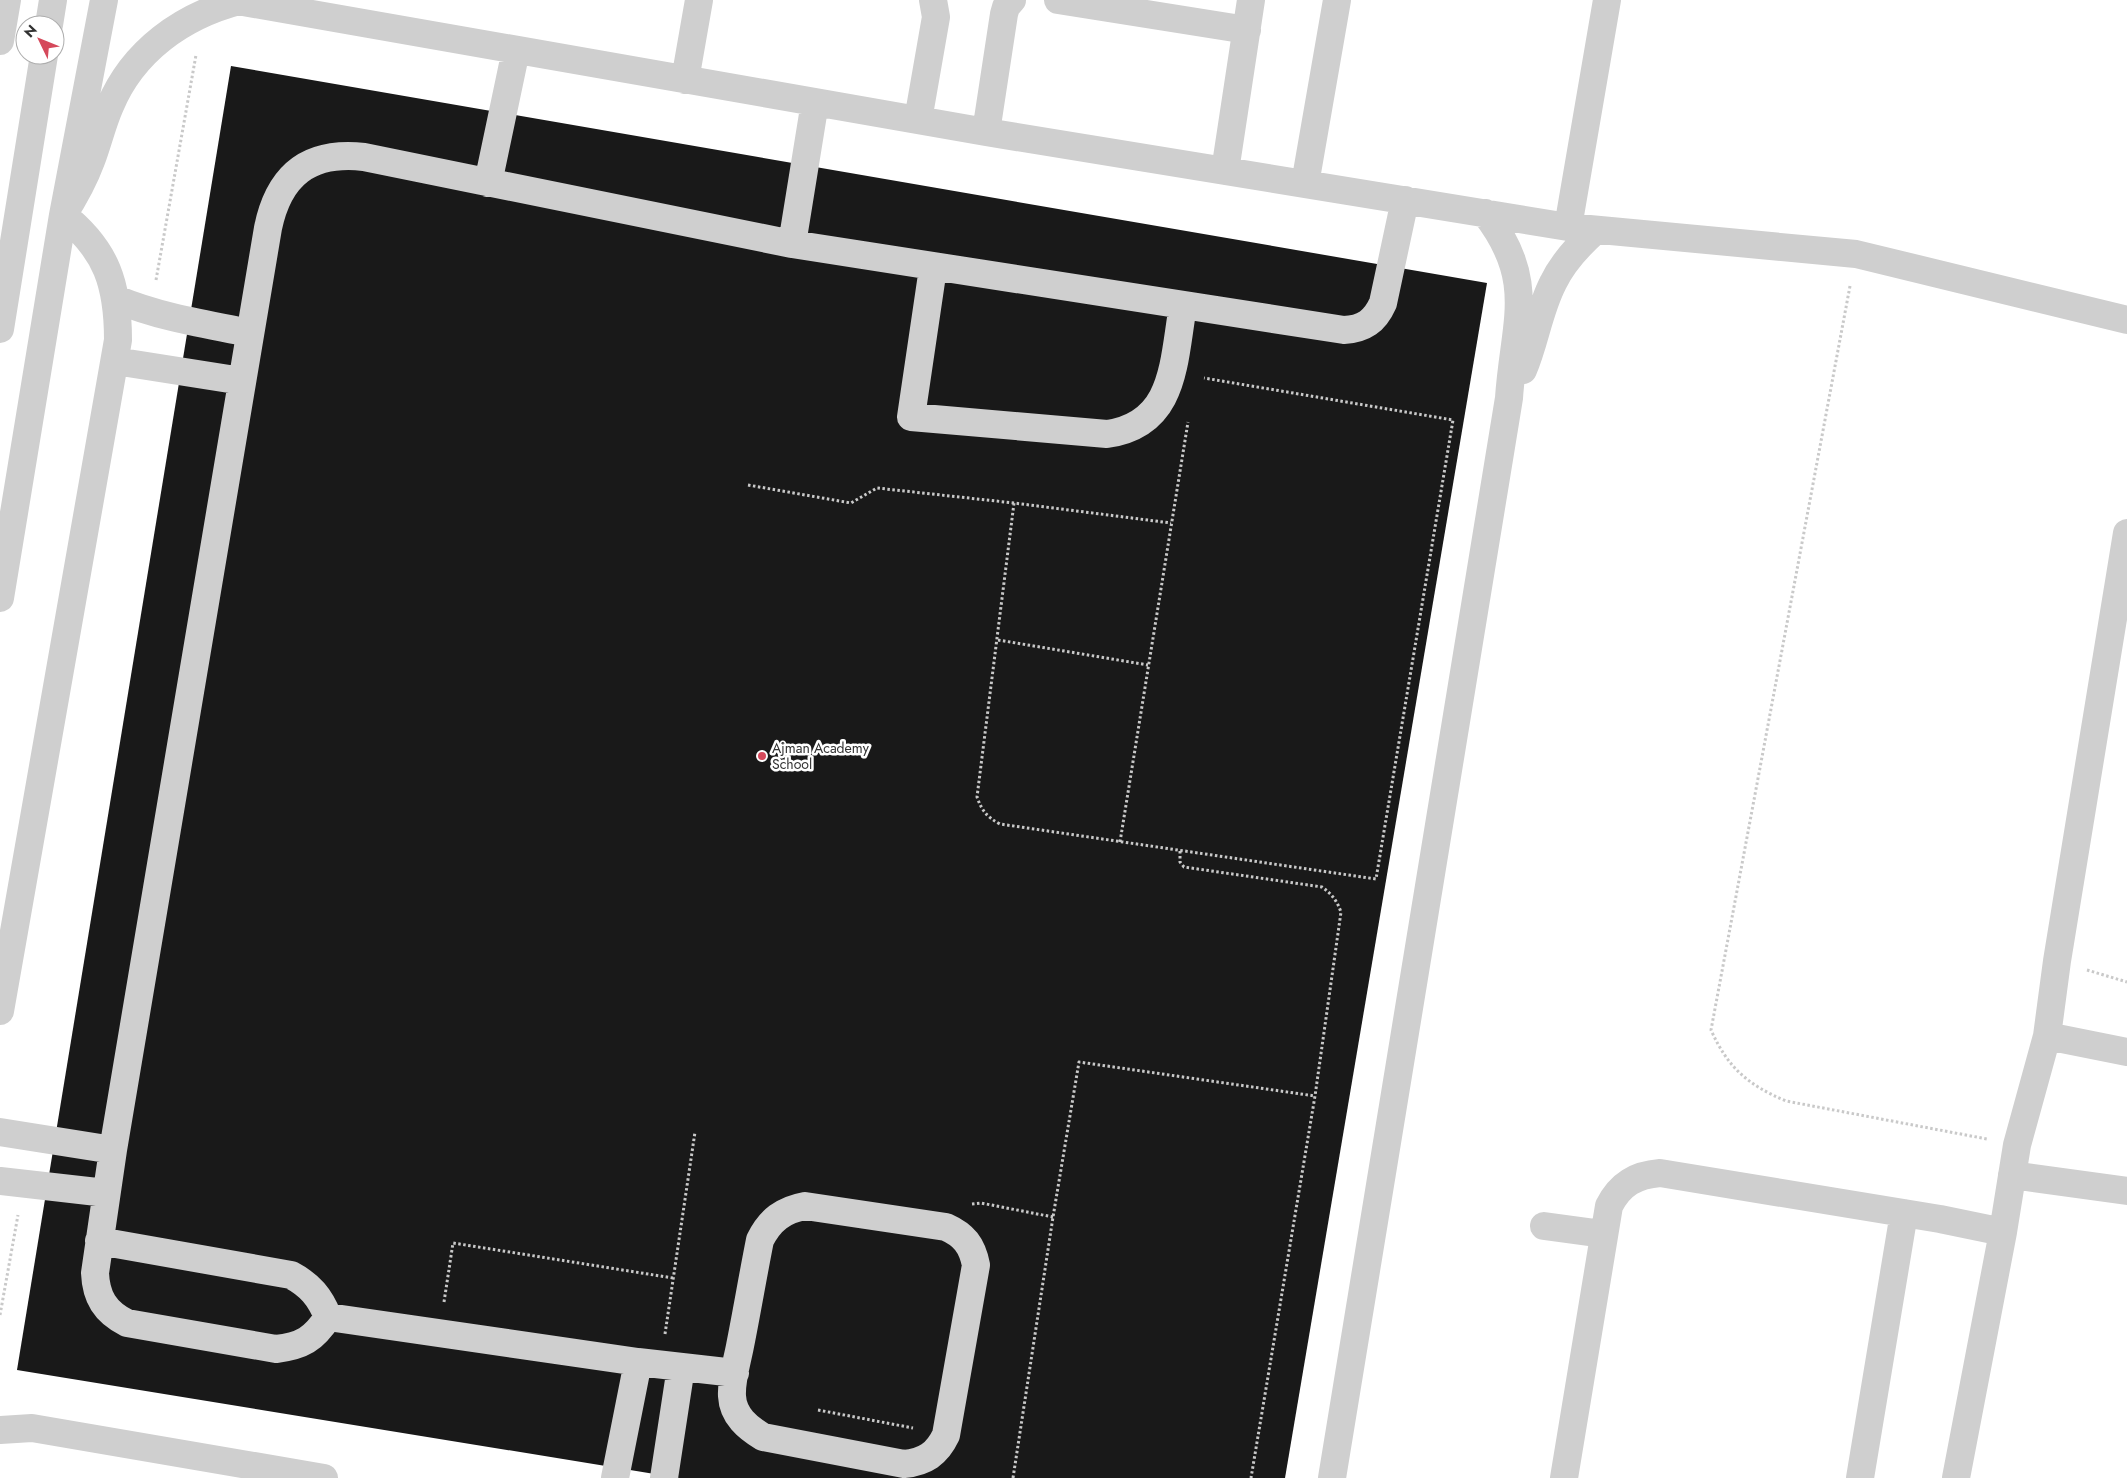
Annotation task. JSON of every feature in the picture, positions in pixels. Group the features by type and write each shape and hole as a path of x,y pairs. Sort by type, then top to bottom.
{"street":[{"path":"0,41 7,0"},
{"path":"51,15 53,0"},
{"path":"0,598 63,215 104,0"},
{"path":"686,80 699,0"},
{"path":"918,120 936,17 933,0"},
{"path":"986,132 1004,14 1006,7 1012,0"},
{"path":"1058,0 1247,30"},
{"path":"1225,171 1251,0"},
{"path":"1304,184 1337,0"},
{"path":"1568,227 1607,0"},
{"path":"63,215 79,189 110,106 122,82 138,61 172,30 204,12 236,1 986,132 1568,227 1856,254 2127,320"},
{"path":"488,183 516,50"},
{"path":"0,329 42,65"},
{"path":"792,244 815,102"},
{"path":"328,1317 319,1331 306,1341 292,1347 276,1349 127,1323 108,1311 101,1302 96,1289 95,1274 113,1150 271,212 277,196 287,182 299,170 330,156 364,157 792,244 933,268 1344,330 1364,326 1379,312 1383,303 1405,200"},
{"path":"1332,1478 1509,398 1520,308 1519,287 1515,267 1508,248 1498,230 1485,213"},
{"path":"0,1011 118,340 116,299 109,274 96,249 78,227 63,215"},
{"path":"1509,398 1533,346 1552,283 1565,263 1596,230"},
{"path":"933,268 911,416 1107,434 1124,432 1140,424 1152,414 1162,400 1170,373 1183,306"},
{"path":"116,299 150,312 250,333"},
{"path":"115,361 242,382"},
{"path":"1956,1478 2003,1232 2017,1145 2047,1036 2057,962 2127,533"},
{"path":"2047,1036 2127,1052"},
{"path":"0,1132 113,1150"},
{"path":"1564,1478 1609,1206 1615,1194 1635,1178 1660,1173 1904,1213 2003,1232"},
{"path":"2012,1176 2127,1190"},
{"path":"12,1182 106,1193"},
{"path":"805,1206 946,1227 958,1232 967,1241 974,1252 976,1265 946,1435 940,1448 930,1457 918,1463 904,1464 763,1437 751,1430 742,1421 735,1409 732,1396 735,1373 760,1240 767,1227 777,1216 791,1209 805,1206"},
{"path":"1860,1478 1904,1213"},
{"path":"1544,1226 1603,1234"},
{"path":"99,1241 291,1275 304,1282 315,1292 323,1304 328,1317"},
{"path":"328,1317 735,1373"},
{"path":"615,1478 660,1364"},
{"path":"660,1364 664,1478"},
{"path":"0,1412 32,1428"},
{"path":"0,1430 32,1428 324,1478"}],"path":[{"path":"150,312 204,12"},
{"path":"1856,254 1711,1030 1720,1050 1748,1082 1766,1093 1786,1101 2017,1145"},
{"path":"1014,502 977,797 980,808 988,817 1000,824 1376,879 1453,420 1170,373"},
{"path":"1120,842 1188,416"},
{"path":"748,484 850,503 877,488 1014,502 1171,523"},
{"path":"998,640 1148,665"},
{"path":"1180,851 1180,862 1184,867 1322,887 1338,903 1341,912 1315,1096 1251,1478"},
{"path":"2057,962 2127,982"},
{"path":"1013,1478 1053,1217 1080,1062 1315,1096"},
{"path":"660,1364 695,1132"},
{"path":"0,1315 12,1182"},
{"path":"946,1227 958,1211 969,1205 981,1203 1053,1217"},
{"path":"439,1333 453,1244 673,1278"},
{"path":"818,1410 946,1435"}],"building":[{"name":"Ajman Academy School","path":"231,66 1487,283 1285,1478 679,1478 17,1370"}],"place":[{"name":"Ajman Academy School","path":"762,756"}]}
